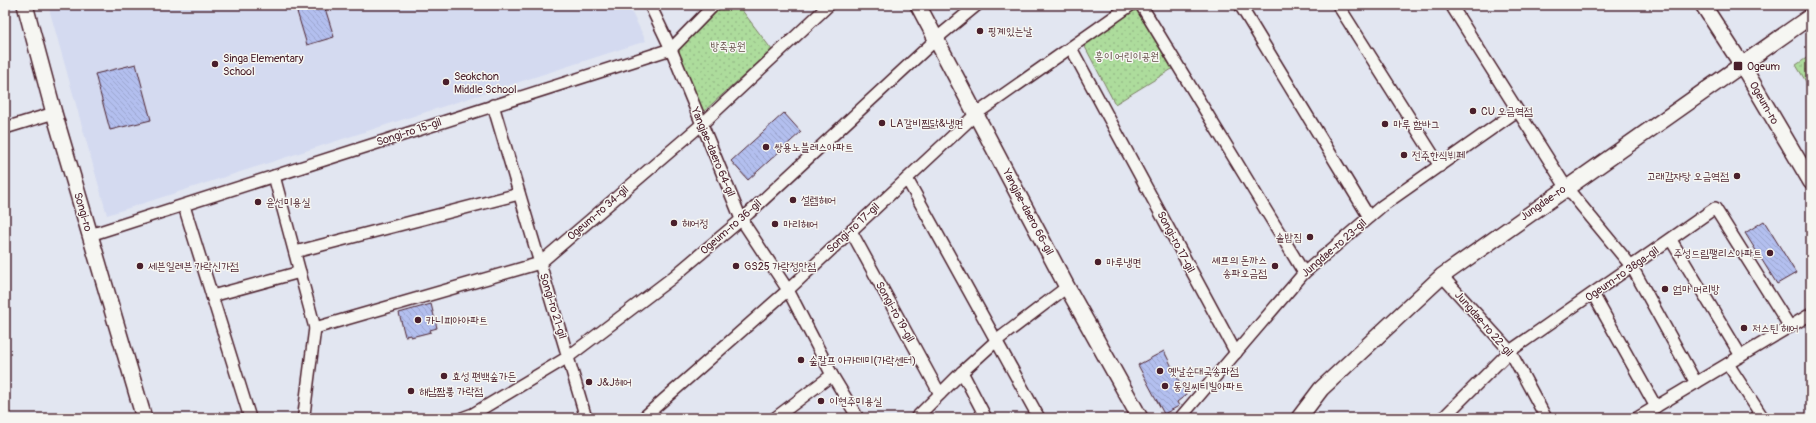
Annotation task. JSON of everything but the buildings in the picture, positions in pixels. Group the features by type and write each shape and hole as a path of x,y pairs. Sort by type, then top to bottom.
{"street":[{"name":"Songi-ro","path":"25,5 54,114 144,418"},
{"name":"Yangjae-daero 64-gil","path":"650,5 671,49 741,219 788,290 832,375 858,418"},
{"name":"Songi-ro 15-gil","path":"90,235 671,49 714,5"},
{"name":"Ogeum-ro 34-gil","path":"316,328 540,263 701,125 829,5"},
{"name":"Yangjae-daero 66-gil","path":"918,5 937,38 1067,286 1140,418"},
{"name":"Ogeum-ro 36-gil","path":"462,418 473,414 568,357 672,278 741,219 937,38 977,5"},
{"name":"Songi-ro 17-gil","path":"643,418 788,290 976,114 1131,5"},
{"path":"1141,5 1304,273"},
{"path":"1240,5 1369,218"},
{"path":"1338,5 1440,166"},
{"path":"1450,5 1566,187 1632,267 1696,383"},
{"name":"Ogeum-ro","path":"1703,5 1742,65 1811,182"},
{"name":"Jungdae-ro","path":"1299,418 1321,390 1442,276 1566,187 1811,16"},
{"name":"Songi-ro 17-gil","path":"1070,48 1236,353"},
{"name":"Songi-ro 21-gil","path":"493,105 586,418"},
{"name":"Jungdae-ro 23-gil","path":"1180,418 1304,273 1382,206 1517,111"},
{"path":"5,128 54,114"},
{"path":"274,176 316,328 304,414 305,418"},
{"path":"906,179 1039,418"},
{"path":"295,252 519,194"},
{"path":"184,206 250,418"},
{"name":"Ogeum-ro 38ga-gil","path":"1443,418 1510,351 1715,208 1790,327"},
{"name":"Songi-ro 19-gil","path":"851,231 940,394"},
{"path":"1671,240 1741,356"},
{"path":"212,296 300,272"},
{"name":"Jungdae-ro 22-gil","path":"1442,276 1510,351 1546,418"},
{"path":"920,417 962,372 996,341 1067,286"},
{"path":"1593,294 1656,407"},
{"path":"1637,418 1811,314"},
{"path":"1728,364 1763,418"},
{"path":"962,372 986,418"},
{"path":"776,418 832,375"}],"shaded area":[{"name":"Singa Elementary School","path":"48,5 628,5 646,41 107,215"}],"green space":[{"name":"방죽공원","path":"722,5 738,5 772,50 703,112 678,50"},
{"name":"흥이 어린이공원","path":"1137,8 1172,69 1115,104 1084,45"},
{"path":"1811,55 1811,90 1796,65"}],"place":[{"name":"핑계있는날","path":"980,31"},
{"name":"Singa Elementary School","path":"215,64"},
{"name":"Ogeum","path":"1738,66"},
{"name":"Seokchon Middle School","path":"446,82"},
{"name":"CU 오금역점","path":"1473,111"},
{"name":"LA갈비찜닭&냉면","path":"882,123"},
{"name":"마루 함바그","path":"1385,124"},
{"name":"쌍용노블레스아파트","path":"766,147"},
{"name":"전주한식뷔페","path":"1404,155"},
{"name":"고래감자탕 오금역점","path":"1737,176"},
{"name":"설렘헤어","path":"793,200"},
{"name":"윤선미용실","path":"258,202"},
{"name":"헤어정","path":"674,223"},
{"name":"마리헤어","path":"775,224"},
{"name":"솥밥집","path":"1310,237"},
{"name":"주성드림팰리스아파트","path":"1770,253"},
{"name":"마루냉면","path":"1098,262"},
{"name":"세븐일레븐 가락신가점","path":"140,266"},
{"name":"GS25 가락정안점","path":"736,266"},
{"name":"셰프의 돈까스 송파오금점","path":"1275,266"},
{"name":"엄마 머리방","path":"1665,289"},
{"name":"카니피아아파트","path":"418,320"},
{"name":"저스틴 헤어","path":"1744,328"},
{"name":"숲칼프 아카데미(가락센터)","path":"801,360"},
{"name":"옛날순대국송파점","path":"1160,371"},
{"name":"효성 편백숲가든","path":"444,376"},
{"name":"J&J헤어","path":"589,382"},
{"name":"동일씨티빌아파트","path":"1165,386"},
{"name":"해남짬뽕 가락점","path":"411,391"},
{"name":"이현주미용실","path":"821,401"}]}
